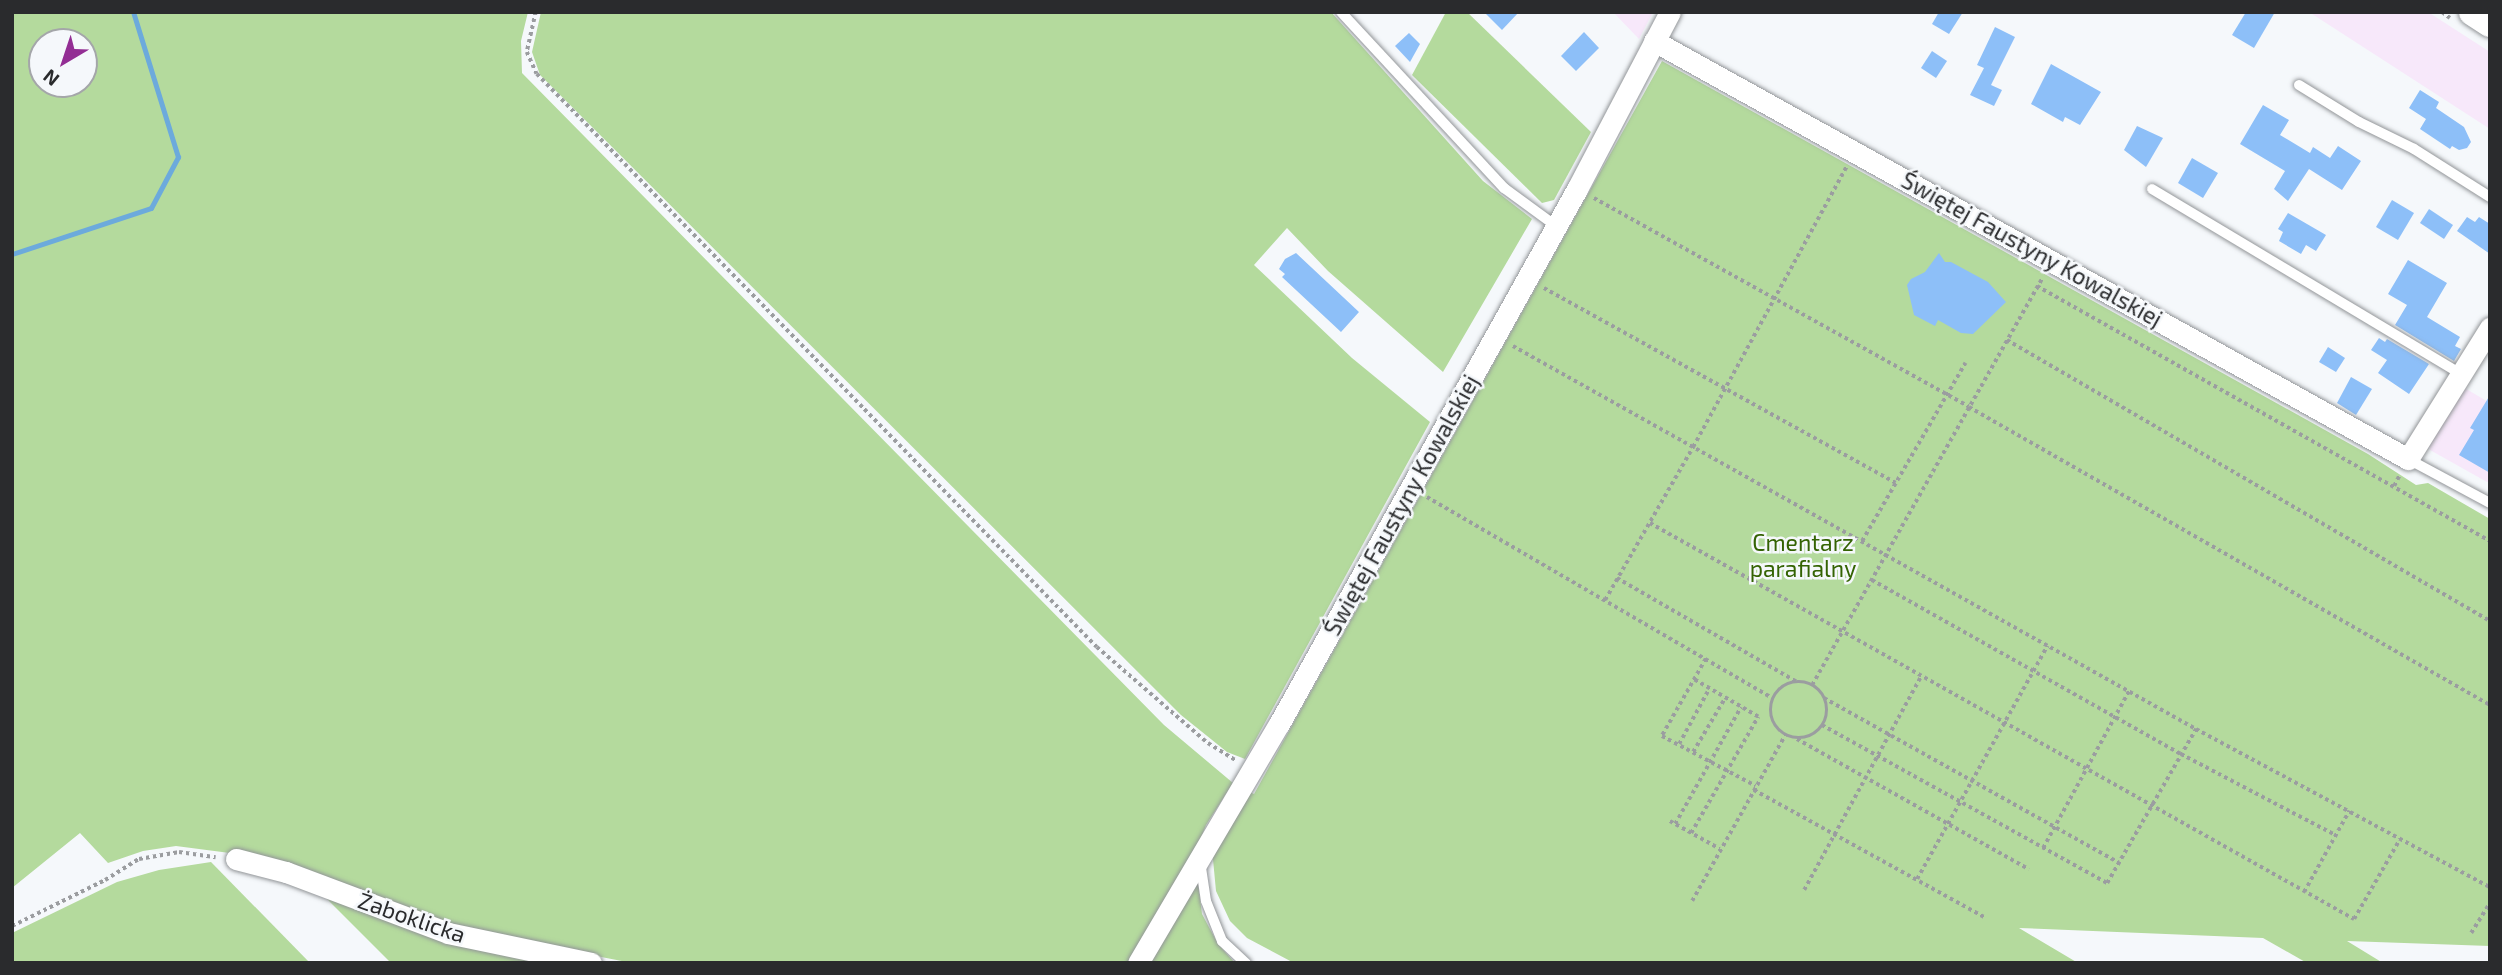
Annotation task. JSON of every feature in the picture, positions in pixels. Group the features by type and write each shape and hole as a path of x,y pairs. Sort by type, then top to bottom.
{"main road":[{"path":"2473,12 2490,23"}],"street":[{"name":"Świętej Faustyny Kowalskiej","path":"1138,963 1279,724 1577,189 1670,12"},
{"name":"Świętej Faustyny Kowalskiej","path":"1654,41 2408,459"},
{"path":"2408,459 2490,328"},
{"name":"Żaboklicka","path":"236,859 286,872 448,933 591,963"}],"lane":[{"path":"1340,12 1504,188 1556,226"},
{"path":"2300,85 2359,122 2414,149 2490,197"},
{"path":"2152,189 2461,374"},
{"path":"2408,459 2490,503"},
{"path":"1199,857 1206,901 1222,941 1246,963"}],"path":[{"path":"536,12 527,52 537,74 1097,647 1208,743 1250,770"},
{"path":"1605,600 1693,447 1850,160"},
{"path":"1577,189 1969,407 2490,705"},
{"path":"1812,685 2046,270"},
{"path":"2037,286 2490,541"},
{"path":"1544,288 1896,482"},
{"path":"1496,336 2196,729 2490,887"},
{"path":"2007,340 2490,621"},
{"path":"1862,541 1965,363"},
{"path":"1410,487 1773,698"},
{"path":"1650,523 2354,919 2400,839"},
{"path":"1617,578 1797,682 1812,685 1824,698 2119,863"},
{"path":"1872,579 2181,754 2335,835"},
{"path":"1917,880 2048,646"},
{"path":"1706,659 1662,736 1727,770 1986,918"},
{"path":"1804,890 1921,676"},
{"path":"1691,833 1758,717 1693,679"},
{"path":"1797,682 1788,684 1773,698 1770,715 1775,726 1785,735 1797,739 2029,869"},
{"path":"1679,744 1709,689"},
{"path":"2043,848 2129,691"},
{"path":"1693,752 1725,698"},
{"path":"1797,739 1809,737 1822,724 1827,705 1824,698"},
{"path":"1675,824 1741,707"},
{"path":"1822,724 2107,883 2196,729"},
{"path":"1692,901 1785,735"},
{"path":"2304,892 2349,811"},
{"path":"1670,821 1720,849"},
{"path":"12,926 105,880 139,859 179,852 236,859"},
{"path":"2471,933 2490,902"}],"shaded area":[{"path":"1613,12 1653,12 1639,39"},
{"path":"2309,12 2428,12 2490,52 2490,129"},
{"path":"2463,387 2490,403 2490,481 2487,482 2430,450 2429,444"}],"green space":[{"path":"12,12 528,12 521,41 522,73 1164,725 1233,783 1206,825 1192,861 1134,963 632,963 459,929 245,855 176,846 143,851 108,863 80,833 12,888"},
{"path":"541,12 1331,12 1483,181 1532,219 1443,372 1328,271 1287,228 1254,265 1352,358 1430,422 1245,759 1227,752 1181,715 540,75 532,52"},
{"path":"1446,12 1467,12 1591,132 1554,200 1542,203 1412,75"},
{"name":"Cmentarz parafialny","path":"1662,61 2368,454 2416,485 2428,483 2490,519 2490,946 2347,941 2383,963 2307,963 2263,938 2019,928 2078,963 1294,963 1247,938 1230,921 1216,891 1212,849 1245,790 1254,794"},
{"path":"211,862 310,963 12,963 12,933 117,882 159,870"},
{"path":"1196,867 1202,914 1218,944 1235,963 1142,963"},
{"path":"321,893 561,963 391,963"}],"building":[{"path":"1484,12 1519,12 1502,30"},
{"path":"1939,12 1963,12 1949,34 1932,24"},
{"path":"2246,12 2275,12 2254,48 2232,35"},
{"path":"1995,27 2015,37 1991,85 2002,90 1994,106 1970,95 1984,68 1977,65"},
{"path":"1584,32 1599,48 1576,71 1561,56"},
{"path":"1409,33 1420,44 1410,62 1395,46"},
{"path":"1932,51 1947,61 1936,78 1921,68"},
{"path":"2051,64 2101,92 2080,125 2065,117 2063,122 2031,104"},
{"path":"2420,90 2439,102 2436,108 2464,127 2471,142 2467,148 2459,150 2452,146 2450,149 2420,129 2426,119 2409,108"},
{"path":"2263,105 2289,120 2280,135 2310,153 2313,147 2330,158 2338,146 2361,161 2342,190 2309,169 2288,201 2274,189 2285,171 2240,144"},
{"path":"2137,126 2163,138 2146,167 2124,150"},
{"path":"2192,158 2218,173 2203,198 2178,183"},
{"path":"2392,200 2414,213 2398,240 2376,227"},
{"path":"2429,209 2453,225 2444,239 2420,223"},
{"path":"2288,213 2326,235 2316,251 2306,245 2301,254 2279,241 2283,232 2278,229"},
{"path":"2467,217 2475,222 2479,217 2490,224 2490,254 2457,231"},
{"path":"1296,253 1359,312 1341,332 1282,277 1285,274 1279,269 1285,259"},
{"path":"1939,253 1945,262 1951,262 1988,282 2006,302 1973,334 1961,333 1938,320 1935,326 1914,315 1907,285 1911,279 1925,272"},
{"path":"2408,260 2447,283 2427,317 2460,337 2455,346 2461,349 2454,361 2395,325 2407,305 2388,294"},
{"path":"2379,338 2385,342 2387,339 2429,364 2409,394 2378,373 2387,360 2371,350"},
{"path":"2328,347 2345,358 2336,372 2319,362"},
{"path":"2351,377 2372,389 2356,415 2337,403"},
{"path":"2490,395 2490,473 2459,455 2474,430 2470,428"}],"waterway":[{"path":"12,254 151,208 178,157 133,12"}]}
